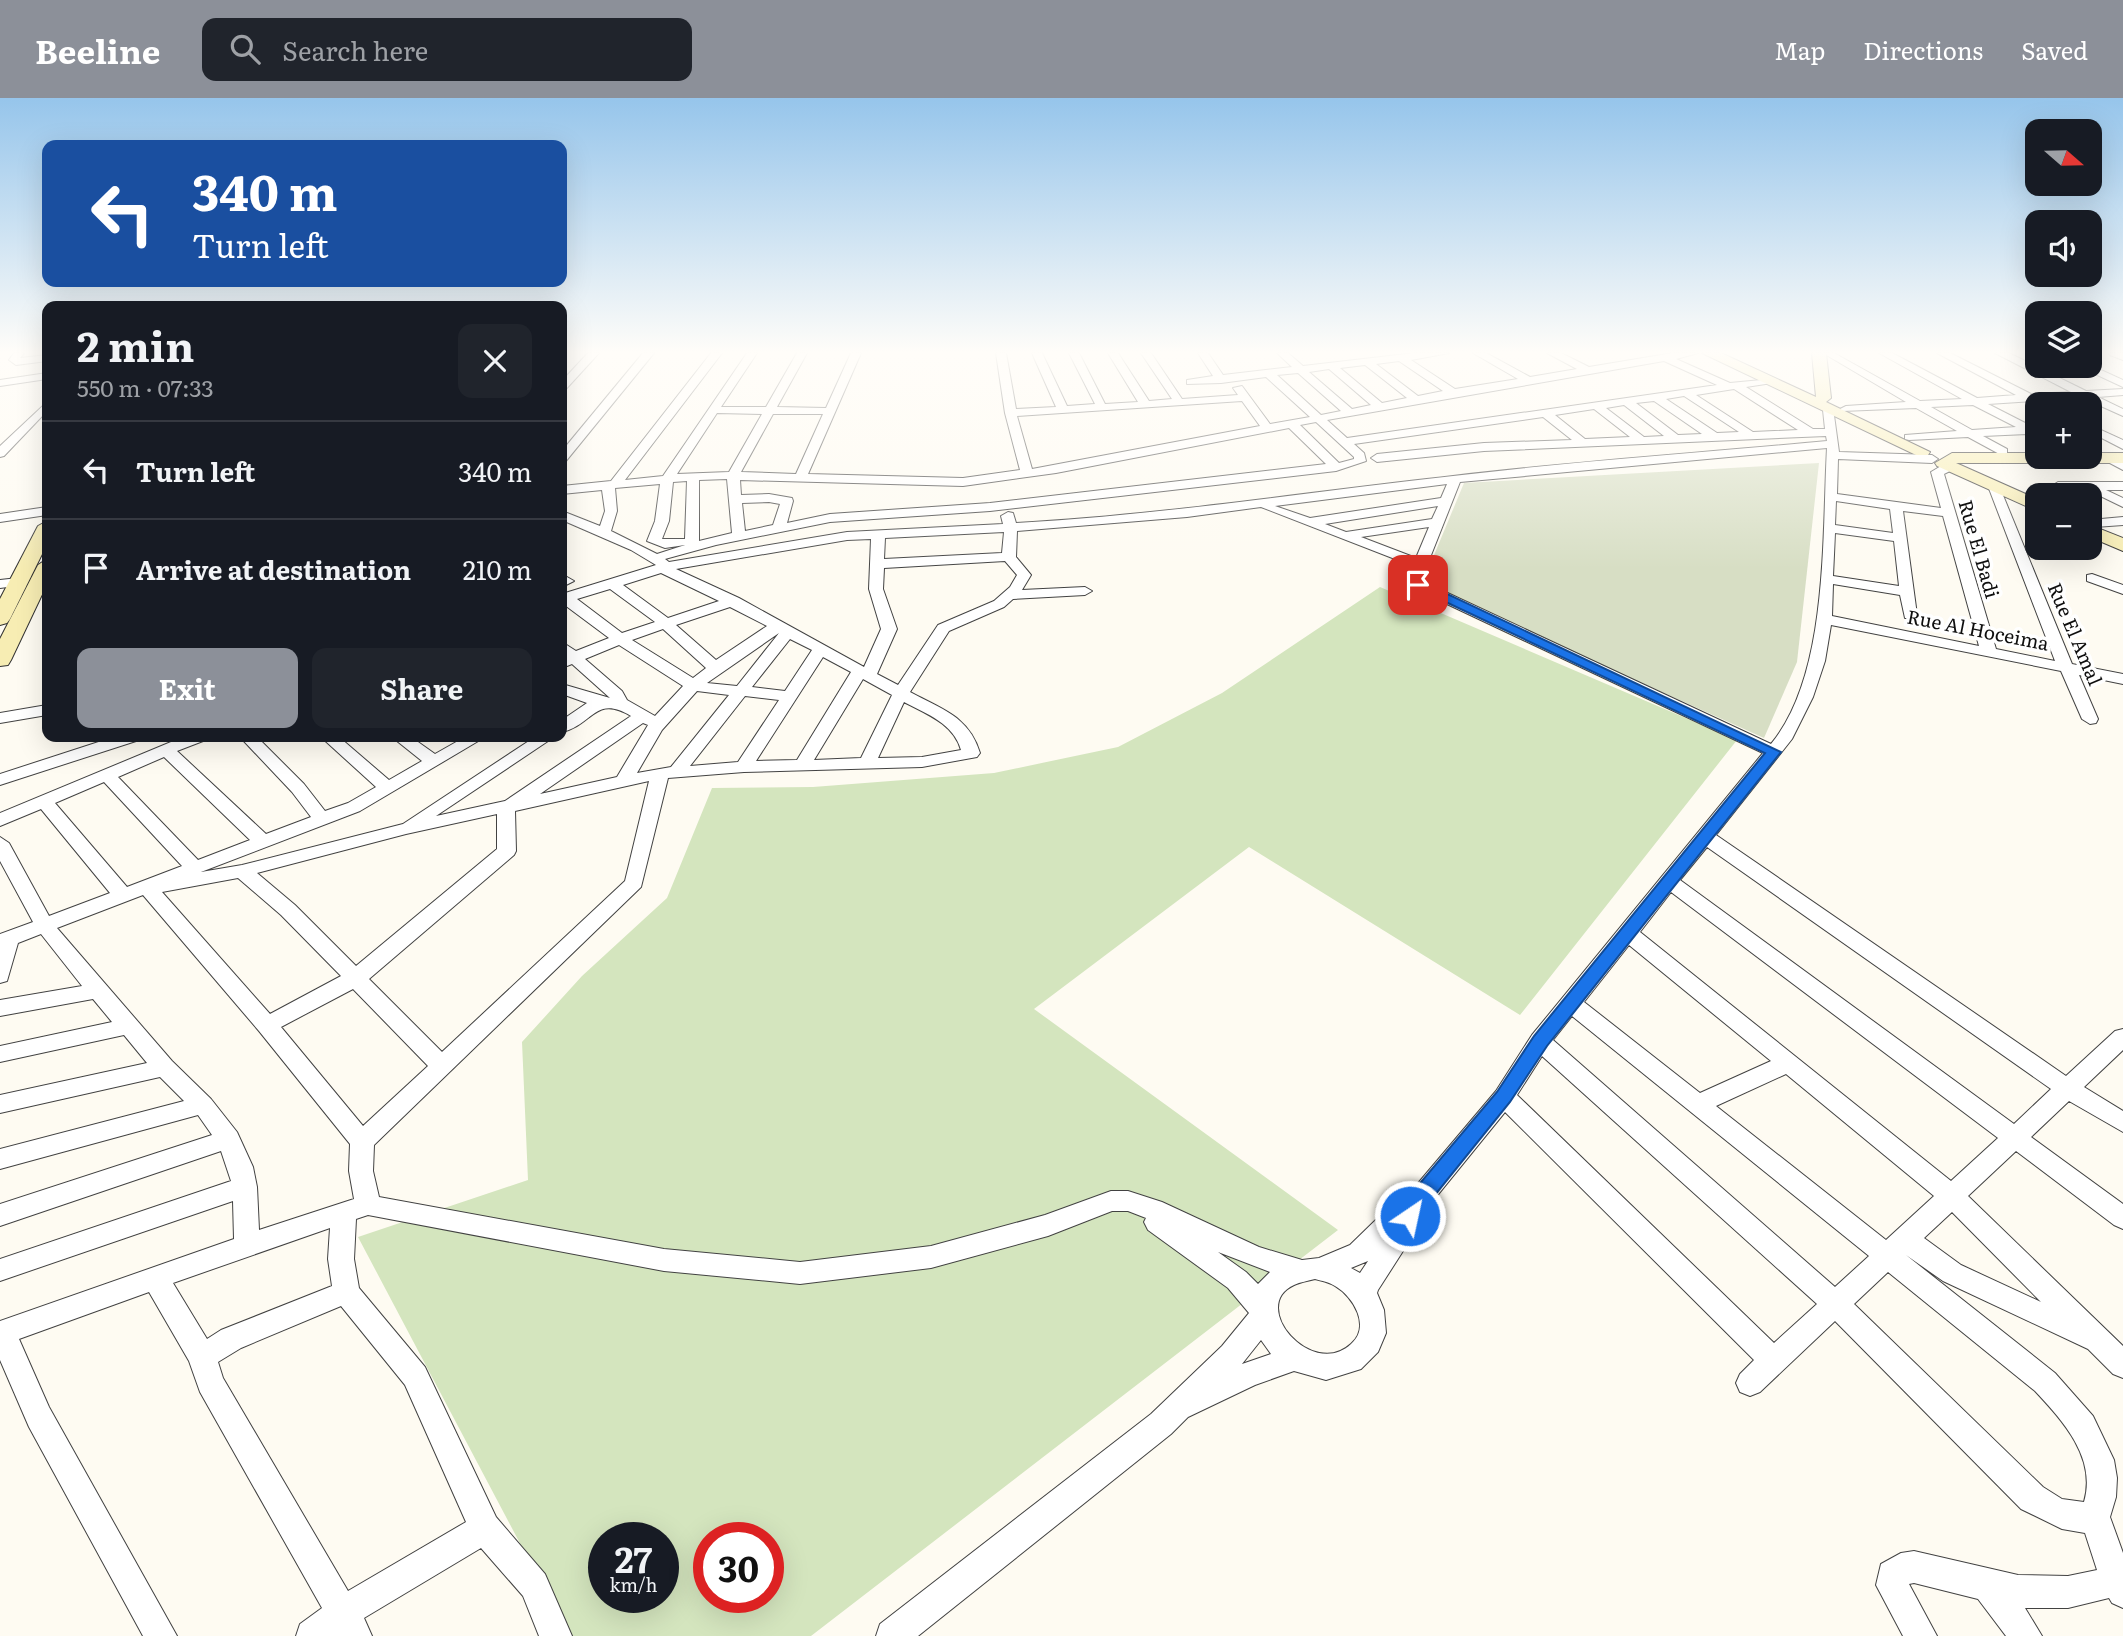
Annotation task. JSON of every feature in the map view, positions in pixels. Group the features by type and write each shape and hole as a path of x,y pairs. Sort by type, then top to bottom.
{"main road":[{"path":"1879,425 1909,437 1938,456 2025,452"}],"street":[{"path":"0,453 28,425"},
{"path":"567,452 590,425"},
{"path":"604,534 611,511 611,486 660,425"},
{"path":"654,541 662,521 663,497 668,478 703,425"},
{"path":"739,536 733,476 762,425"},
{"path":"800,479 823,425"},
{"path":"1014,425 1027,474"},
{"path":"1265,425 1268,429"},
{"path":"567,490 693,476 939,483 1027,474 1288,425"},
{"path":"1293,425 1336,467"},
{"path":"636,547 654,541 665,544 692,544 830,518 1006,505 1336,467 1354,464 1362,459 1325,425"},
{"path":"1344,442 1464,425"},
{"path":"1499,425 1551,470"},
{"path":"1560,425 1583,443"},
{"path":"1621,425 1641,440"},
{"path":"1657,425 1676,439"},
{"path":"1696,425 1714,437"},
{"path":"1735,425 1752,436"},
{"path":"1797,425 1832,444"},
{"path":"892,1636 1180,1408 1231,1354 1264,1312 1273,1284 1359,1253 1394,1218 1412,1208 1503,1097 1540,1041 1774,752 1784,739 1805,697 1817,661 1827,579 1833,425"},
{"path":"1872,425 2025,500"},
{"path":"1955,425 2003,452"},
{"path":"1457,426 1498,460"},
{"path":"1422,431 1446,467 1446,501 1414,581 1774,752"},
{"path":"1909,437 2025,431"},
{"path":"1391,472 1498,460 1523,446 1811,433"},
{"path":"2102,434 2123,445"},
{"path":"1395,435 1446,467"},
{"path":"1359,440 1391,472"},
{"path":"567,589 660,563 680,564 788,544 878,533 1011,527 1263,506 1391,472 1498,460 1551,470 1832,444 1896,456 2120,458"},
{"path":"2102,454 2120,458"},
{"path":"1938,456 2025,492"},
{"name":"Rue El Badi","path":"1938,456 1937,472 1989,652"},
{"path":"692,544 693,476"},
{"path":"567,495 611,486"},
{"name":"Rue El Amal","path":"1994,486 2090,719"},
{"path":"2102,486 2123,486"},
{"path":"2102,492 2123,503"},
{"path":"1832,497 1949,513"},
{"path":"736,499 769,498 787,501 779,528"},
{"path":"1309,523 1446,501"},
{"path":"867,764 900,694 943,628 989,609 1010,595 1022,582 1024,575 1009,557 1011,527 1006,505"},
{"path":"1263,506 1420,564"},
{"path":"1896,506 1910,615"},
{"path":"0,518 42,512"},
{"path":"148,888 242,871 404,829 506,809 625,779 668,772 744,767 922,762 971,753 965,735 948,719 819,651 636,547 567,517"},
{"path":"2102,523 2123,521"},
{"path":"1344,536 1437,523"},
{"path":"1830,528 1900,538"},
{"path":"2102,530 2121,541"},
{"path":"802,765 890,629 876,589 878,533"},
{"path":"0,619 9,583 42,534"},
{"path":"567,590 611,583 660,563 692,544"},
{"path":"877,564 1009,557"},
{"path":"0,660 42,575"},
{"path":"2092,578 2123,590"},
{"path":"1827,579 1907,592"},
{"path":"611,583 665,623 715,668"},
{"path":"1010,595 1085,591"},
{"path":"567,593 620,639 694,686 790,696"},
{"path":"569,660 620,639 734,601"},
{"name":"Rue Al Hoceima","path":"1824,619 2123,679"},
{"path":"506,809 650,720 715,668 782,630"},
{"path":"362,1142 634,883 668,772 739,691 782,630"},
{"path":"744,767 819,651"},
{"path":"569,660 616,694 621,703"},
{"path":"567,691 600,702 621,703 650,720"},
{"path":"567,724 600,702"},
{"path":"0,718 42,711"},
{"path":"625,779 650,720"},
{"path":"0,769 84,742"},
{"path":"0,780 115,742"},
{"path":"0,820 185,742"},
{"path":"253,742 298,788 321,818"},
{"path":"335,742 387,787"},
{"path":"407,742 433,761"},
{"path":"273,863 354,807 468,742"},
{"path":"404,829 538,742"},
{"path":"166,750 262,841"},
{"path":"50,764 145,758"},
{"path":"106,774 194,867"},
{"path":"43,800 124,896"},
{"path":"0,976 4,941 354,807"},
{"path":"267,1025 357,977 507,851 506,809"},
{"path":"1706,837 2068,1089 2123,1123"},
{"path":"0,844 45,926 164,1068 202,1105 228,1139 241,1167 245,1187 247,1245"},
{"path":"242,871 288,910 357,977 442,1066"},
{"path":"1670,882 2123,1217"},
{"path":"148,888 267,1025 362,1142 356,1209 341,1259 346,1292 415,1376 485,1528 534,1585 556,1636"},
{"path":"1628,933 1952,1196 2123,1365"},
{"path":"0,1008 98,991"},
{"path":"1571,1003 1697,1104 1896,1248 2045,1382 2080,1421 2096,1452 2104,1482 2102,1501 2095,1517 2121,1583 2043,1595 1988,1586 1914,1567 1901,1569 1892,1575 1892,1585 1921,1636"},
{"path":"0,1054 130,1026"},
{"path":"1750,1383 2123,1037"},
{"path":"1540,1041 1836,1304 2032,1498 2054,1513 2077,1519 2095,1517"},
{"path":"1697,1104 1788,1062"},
{"path":"0,1104 164,1068"},
{"path":"1503,1097 1774,1361"},
{"path":"0,1159 202,1105"},
{"path":"0,1215 228,1139"},
{"path":"0,1270 245,1187"},
{"path":"161,1636 39,1417 1,1334 247,1245 356,1209 664,1260 800,1273 931,1257 1048,1225 1111,1201 1128,1201 1153,1209 1253,1256 1350,1280 1363,1293 1371,1308 1374,1324 1372,1339 1363,1352 1350,1362 1332,1366 1314,1365 1296,1358 1274,1340 1264,1312 1229,1274 1128,1201"},
{"path":"1363,1293 1378,1263 1407,1225 1412,1208"},
{"path":"1896,1248 2101,1344"},
{"path":"155,1278 202,1357 210,1383 350,1624"},
{"path":"202,1357 231,1339 346,1292"},
{"path":"1180,1408 1247,1375 1296,1358"},
{"path":"312,1636 350,1624 485,1528"},
{"path":"1988,1586 2026,1636"}],"green space":[{"path":"1819,463 1797,662 1764,738 1422,584 1464,483"},
{"path":"1380,587 1737,740 1520,1015 1249,847 1034,1009 1338,1230 811,1636 569,1636 358,1237 528,1180 522,1042 582,976 667,898 712,788 813,787 994,773 1118,747 1222,693"}],"route":[{"path":"1410,1216 1412,1208 1503,1097 1540,1041 1774,752 1418,585"}]}
